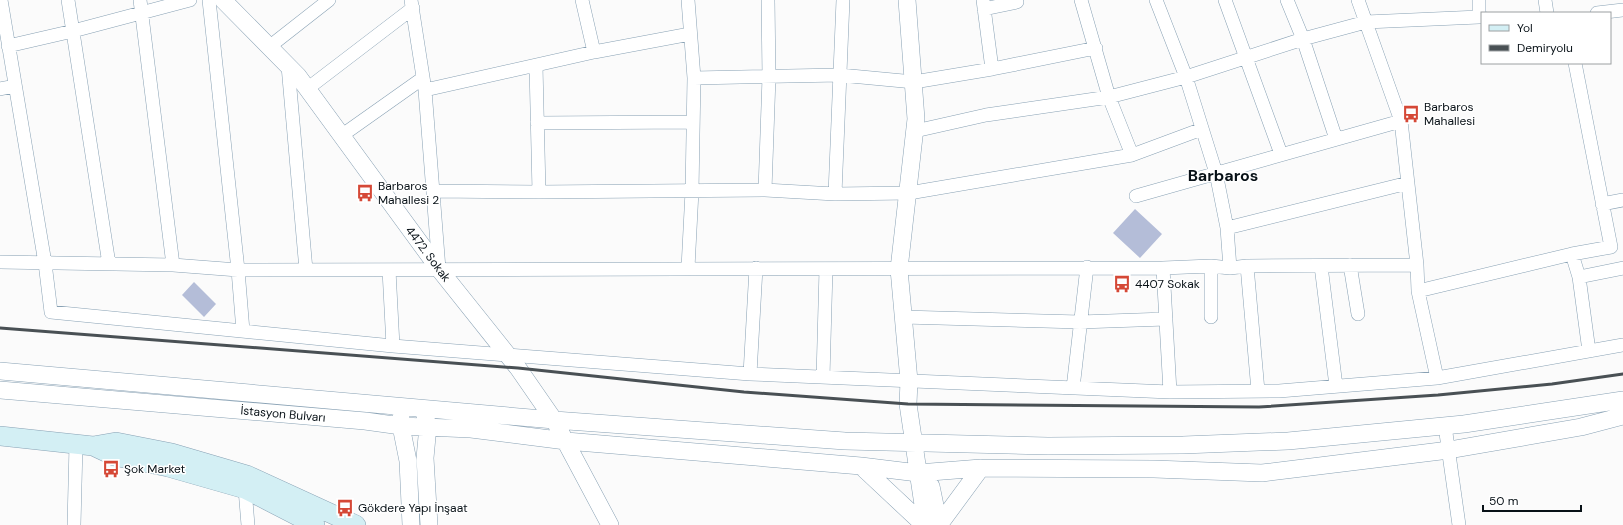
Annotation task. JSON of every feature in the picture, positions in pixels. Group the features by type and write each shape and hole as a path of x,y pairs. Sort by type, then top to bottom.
{"main road":[{"path":"0,436 85,445 116,442 172,453 247,475 356,525"},
{"path":"85,445 114,456 168,467 245,489 315,525"}],"street":[{"path":"1,0 45,262 51,312 393,346 750,374 1170,392 1258,391 1437,378 1623,345"},
{"path":"68,0 109,264"},
{"path":"8,46 73,31 140,6 190,0"},
{"path":"209,0 238,270 243,331"},
{"name":"4472. Sokak","path":"223,0 298,76 439,269 518,368 554,420 610,525"},
{"path":"269,47 329,0"},
{"path":"582,0 594,52"},
{"path":"688,0 694,78 692,191 688,268"},
{"path":"765,190 769,77 768,0"},
{"path":"835,194 843,0"},
{"path":"907,0 916,119 909,193 899,269 909,381 917,404 918,443 923,473 925,525"},
{"path":"992,69 984,5 1017,2 1016,0"},
{"path":"1081,0 1109,97 1132,154"},
{"path":"1156,0 1186,77 1216,173 1228,228 1230,268"},
{"path":"1225,0 1281,154"},
{"path":"1288,0 1303,39 1336,139"},
{"path":"1358,0 1401,121 1418,265 1418,291 1437,378"},
{"path":"915,131 986,115 1109,97 1186,77 1303,39 1366,22 1480,17 1479,0"},
{"path":"1545,0 1547,12"},
{"path":"412,4 424,84 439,269"},
{"path":"307,89 412,4"},
{"path":"140,6 173,266"},
{"path":"1606,12 1623,10"},
{"path":"341,136 424,84 536,66 594,52 690,34"},
{"path":"694,78 840,75 914,82 992,69 1096,48"},
{"path":"1418,291 1572,254 1611,247 1575,64"},
{"path":"288,66 306,270"},
{"path":"536,66 539,192"},
{"path":"0,89 15,86"},
{"path":"1136,196 1401,121"},
{"path":"537,123 693,122"},
{"path":"433,191 539,192 765,190 835,194 909,193 1132,154 1202,128"},
{"path":"1228,228 1408,183"},
{"path":"1602,204 1623,200"},
{"path":"1572,254 1579,277 1589,351"},
{"path":"0,262 173,266 238,270 1163,268 1211,266 1230,268 1247,266 1418,265"},
{"path":"1350,265 1358,314"},
{"path":"1211,266 1211,318"},
{"path":"1247,266 1258,391"},
{"path":"1321,266 1336,386"},
{"path":"1073,388 1086,267"},
{"path":"750,374 756,268"},
{"path":"823,377 826,268"},
{"path":"1163,268 1170,392"},
{"path":"1579,277 1623,268"},
{"path":"388,270 393,346"},
{"path":"903,317 1080,322 1166,319"},
{"name":"İstasyon Bulvarı","path":"0,371 411,406 554,420 837,440 1048,446 1184,445 1288,442 1445,426 1623,400"},
{"name":"İstasyon Bulvarı","path":"0,390 365,421 401,426 471,429 566,442 860,466 923,473 981,468 1154,469 1262,473 1449,450 1581,427"},
{"path":"411,525 416,459 428,426 424,413 411,406 404,410 400,418 401,426 416,459 429,525"},
{"path":"1581,427 1623,416"},
{"path":"365,421 401,443 404,448 416,459"},
{"path":"1445,426 1459,525"},
{"path":"1581,427 1623,426"},
{"path":"416,459 435,440 452,432 471,429"},
{"path":"74,525 85,445"},
{"path":"860,466 925,525"},
{"path":"939,525 981,468"},
{"path":"923,473 939,525"},
{"path":"245,489 248,525"}],"building":[{"path":"1135,209 1162,234 1140,258 1113,233"},
{"path":"194,282 216,304 204,317 182,295"}],"railway":[{"path":"0,328 518,368 744,392 908,404 1259,407 1438,395 1552,384 1623,374"}],"place":[{"name":"Barbaros Mahallesi","path":"1411,114"},
{"name":"Barbaros Mahallesi 2","path":"365,193"},
{"name":"4407 Sokak","path":"1122,284"},
{"name":"Şok Market","path":"111,469"},
{"name":"Gökdere Yapı İnşaat","path":"345,508"}],"district":[{"name":"Barbaros","path":"1223,175"}]}
